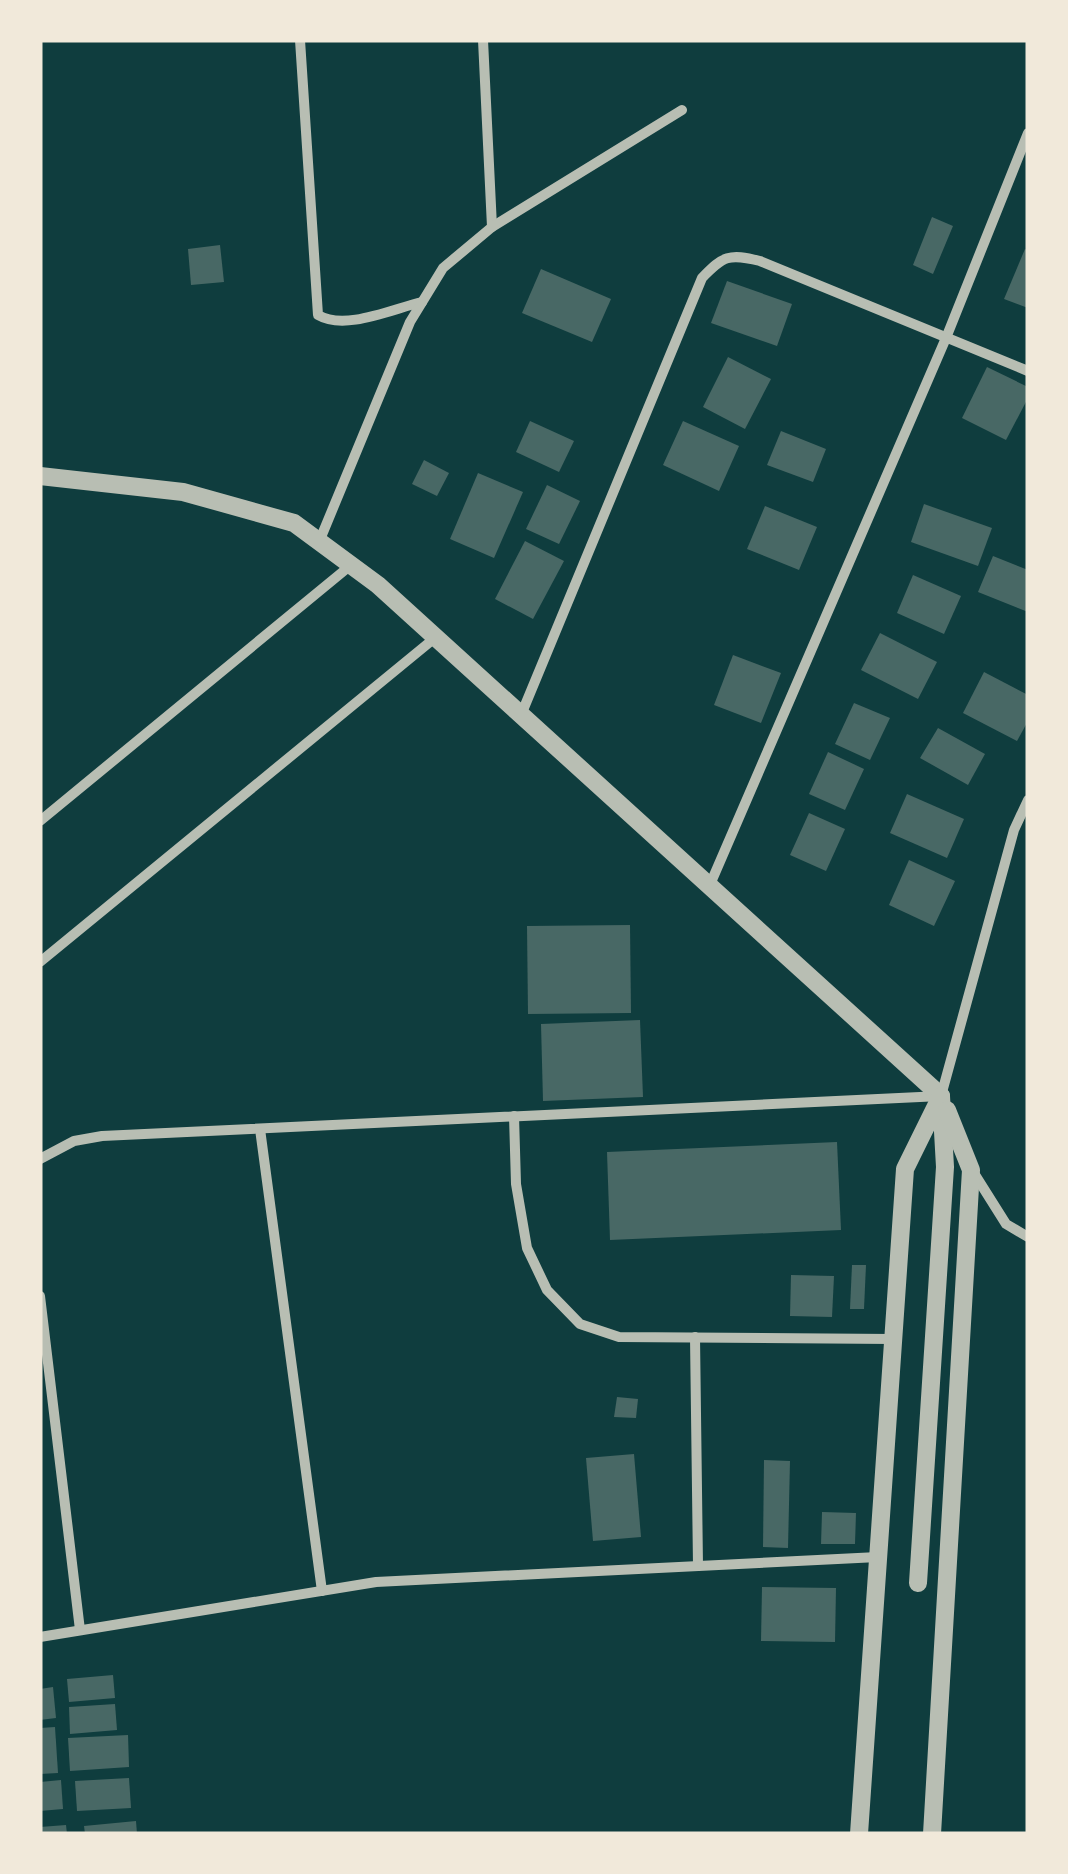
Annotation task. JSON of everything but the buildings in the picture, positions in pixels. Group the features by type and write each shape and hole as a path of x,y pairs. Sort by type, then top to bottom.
{"street":[{"path":"300,40 318,314 330,322 345,321 422,302"},
{"path":"483,40 492,227"},
{"path":"319,542 410,322 443,268 492,227 682,110"},
{"path":"710,887 946,338 1028,132"},
{"path":"521,715 702,278 720,259 739,256 760,261 1028,371"},
{"path":"40,476 182,492 294,523 378,584 941,1096 971,1170 1006,1224 1028,1237"},
{"path":"40,821 350,565"},
{"path":"40,962 436,637"},
{"path":"859,1834 904,1169 941,1096 1014,830 1028,800"},
{"path":"40,1159 74,1141 102,1136 941,1096"},
{"path":"918,1583 946,1167 941,1096"},
{"path":"514,1116 516,1184 527,1248 547,1290 580,1324 619,1336 893,1339"},
{"path":"260,1129 322,1590"},
{"path":"932,1834 971,1170"},
{"path":"40,1296 80,1630"},
{"path":"695,1337 698,1566"},
{"path":"40,1636 376,1582 878,1557"}]}
